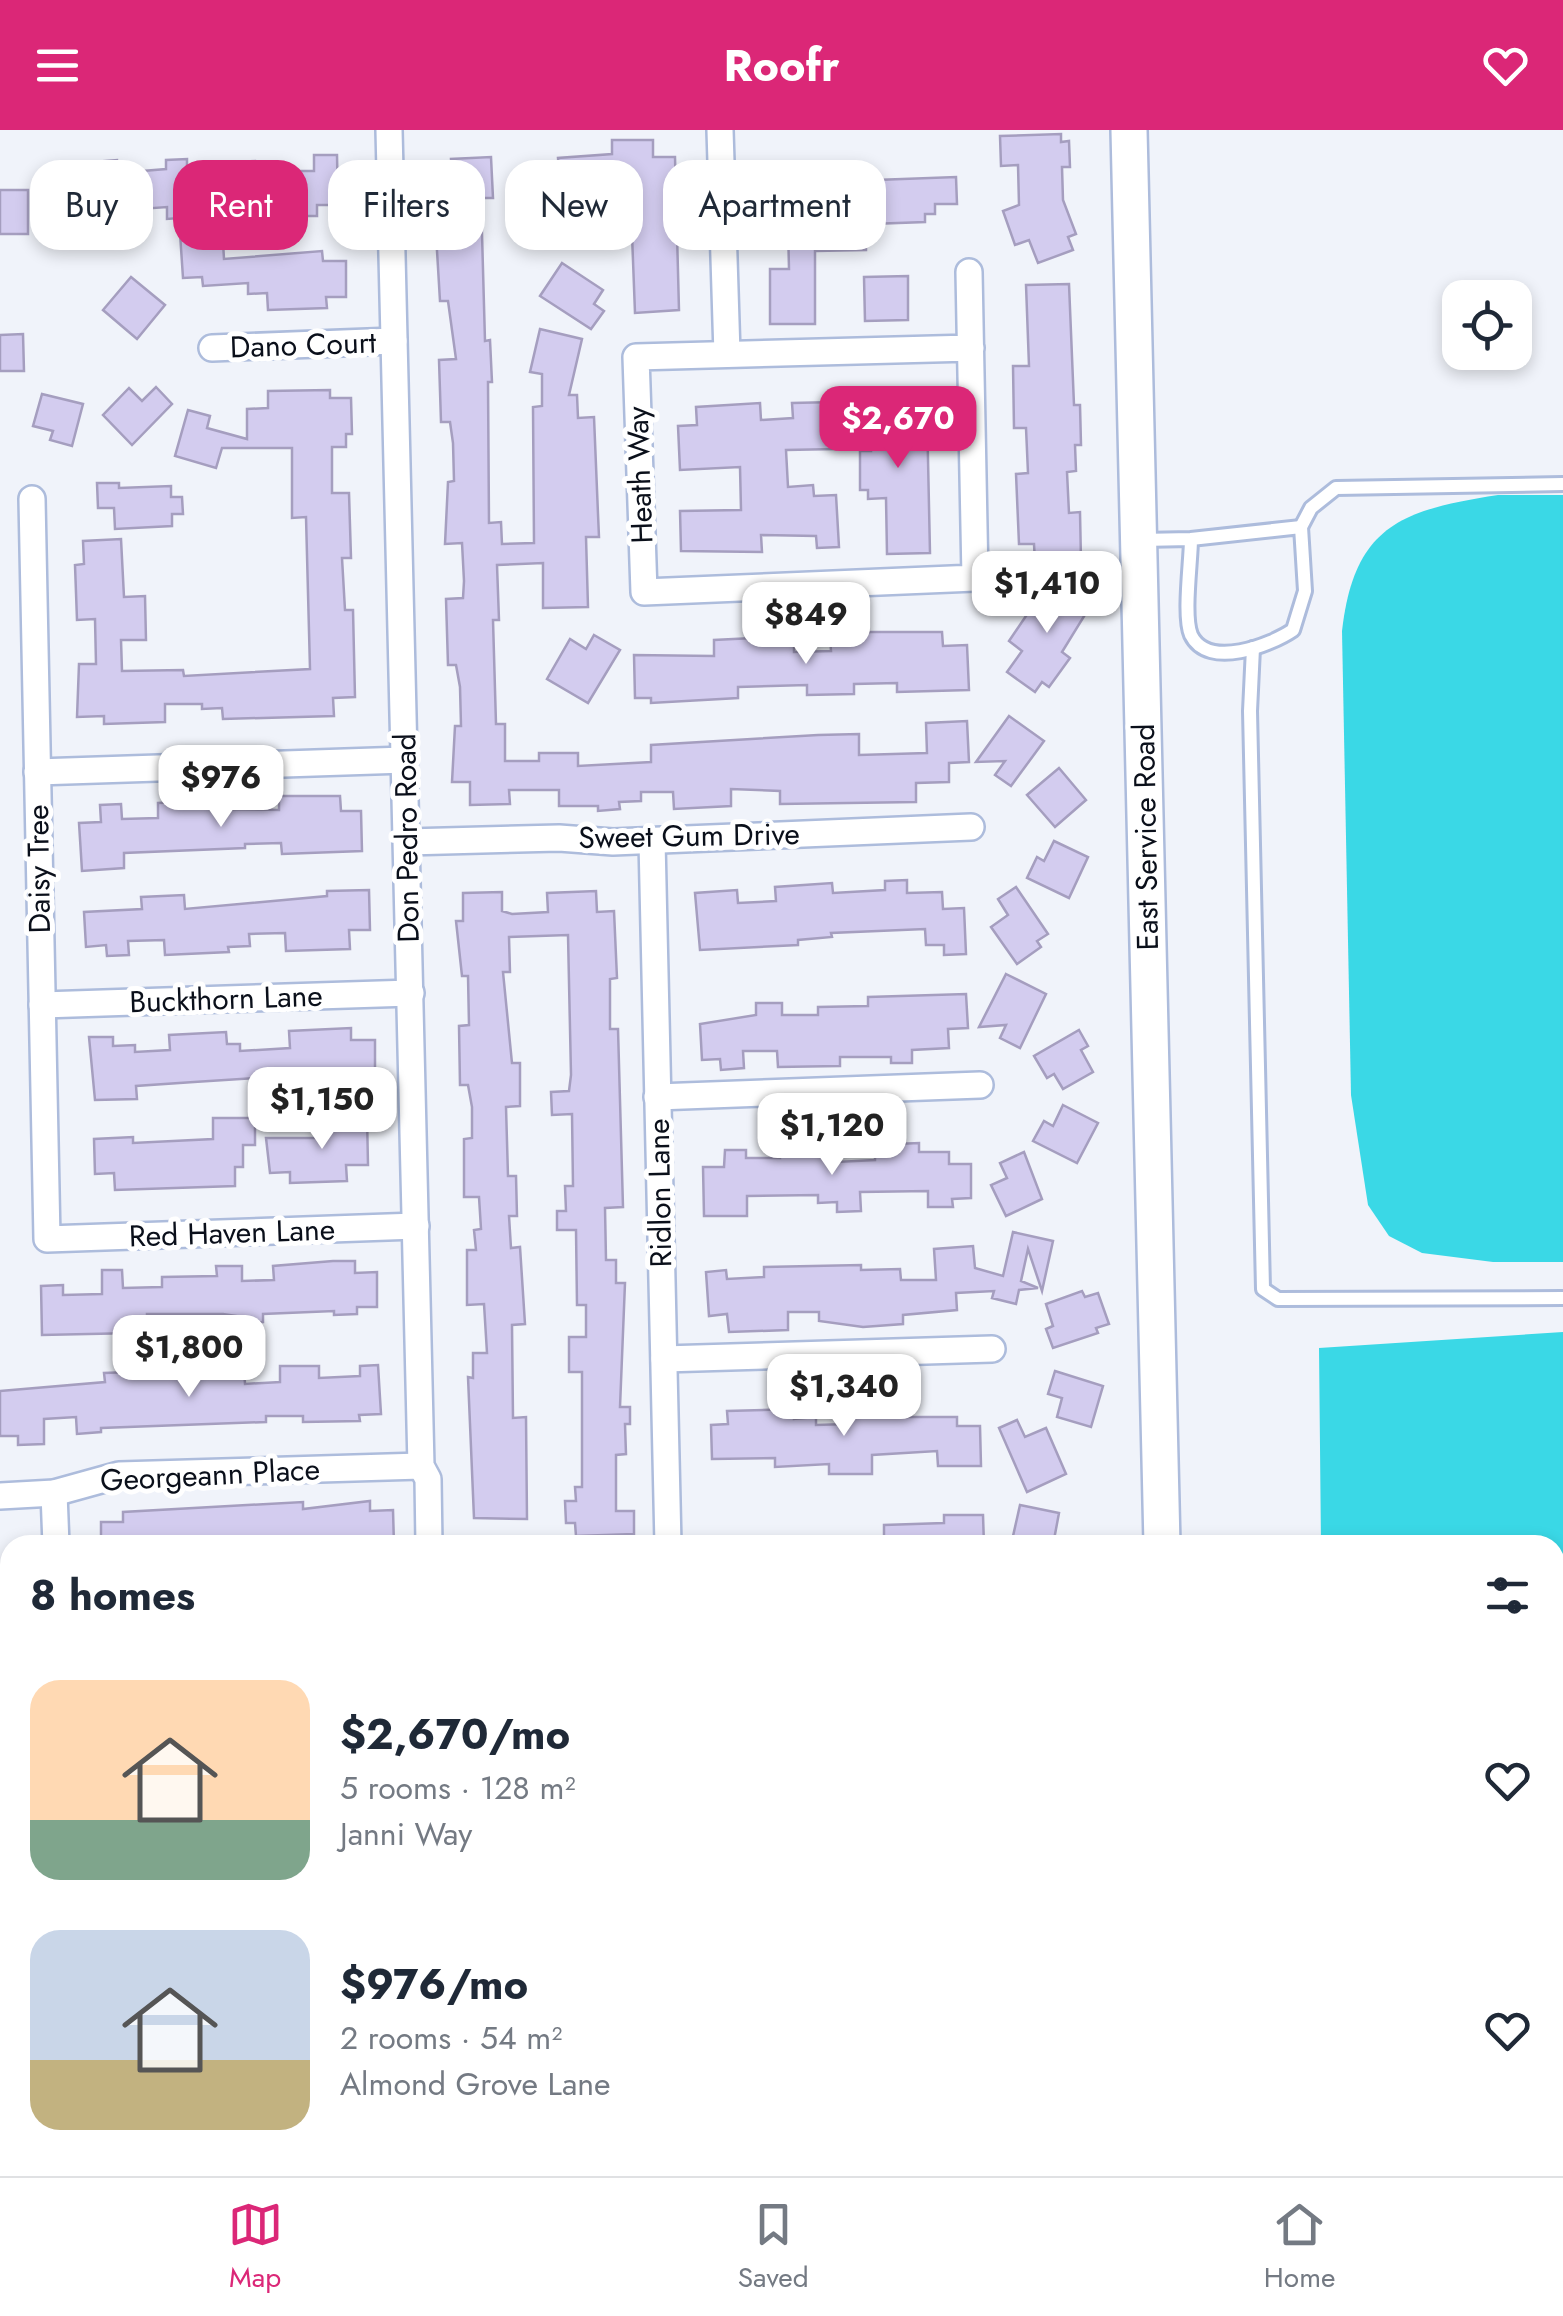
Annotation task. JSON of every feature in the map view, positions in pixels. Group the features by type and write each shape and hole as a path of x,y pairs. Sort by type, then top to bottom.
{"street":[{"name":"Don Pedro Road","path":"389,130 421,1466 428,1479 430,1535"},
{"path":"720,130 727,354 971,348 969,272"},
{"name":"East Service Road","path":"1129,130 1162,1535"},
{"name":"Dano Court","path":"212,348 394,341"},
{"name":"Heath Way","path":"727,354 636,357 644,592 976,578 971,348"},
{"name":"Daisy Tree","path":"32,498 47,1239"},
{"path":"37,772 405,760"},
{"name":"Sweet Gum Drive","path":"407,842 559,838 652,841 971,827"},
{"name":"Ridlon Lane","path":"652,841 668,1535"},
{"name":"Buckthorn Lane","path":"42,1005 411,993"},
{"path":"657,1098 980,1086"},
{"name":"Red Haven Lane","path":"47,1239 416,1226"},
{"path":"664,1359 992,1349"},
{"name":"Georgeann Place","path":"0,1496 54,1494 119,1475 421,1466"},
{"path":"54,1494 56,1535"}],"lane":[{"path":"1191,538 1192,637 1205,648 1253,648 1273,644 1293,630 1302,613 1305,590 1300,528 1312,508 1336,488 1563,484"},
{"path":"1139,540 1300,528"},
{"path":"1253,648 1252,830 1263,1289 1278,1300 1563,1298"}],"water":[{"path":"1498,495 1563,495 1563,1262 1493,1262 1422,1253 1389,1236 1368,1205 1351,1095 1342,631 1348,596 1371,546 1388,529 1434,508"},
{"path":"1563,1332 1563,1535 1321,1535 1319,1348"}],"building":[{"path":"1061,134 1061,142 1069,141 1070,167 1062,167 1063,200 1076,234 1068,237 1073,250 1038,263 1029,240 1015,245 1003,211 1019,205 1018,165 1001,166 1000,136"},
{"path":"612,140 653,140 653,157 675,157 663,160 663,250 677,250 679,310 635,313 633,250 643,250 643,160 558,160 612,154"},
{"path":"314,155 337,155 337,160 328,160 328,205 317,205 317,216 308,216 308,171 314,171"},
{"path":"491,157 493,198 485,198 485,160 451,159"},
{"path":"187,159 173,160 173,218 167,219 167,207 153,208 153,170 166,169 166,160"},
{"path":"956,177 957,204 935,204 935,214 925,214 925,222 886,223 886,180"},
{"path":"0,190 28,190 28,234 0,234"},
{"path":"181,250 223,250 224,259 322,251 323,261 346,261 346,297 326,297 327,308 268,310 267,293 248,294 248,283 203,286 202,277 183,278"},
{"path":"437,250 482,250 485,341 490,340 492,382 488,382 489,523 501,522 502,544 534,543 533,407 542,406 542,374 530,372 540,329 582,339 569,395 577,395 578,418 594,417 599,537 586,537 588,607 543,608 543,563 497,565 499,620 493,620 496,724 505,724 505,761 539,761 539,753 578,753 578,766 651,762 651,745 859,734 859,755 927,753 926,723 967,721 969,762 949,763 949,782 916,783 916,802 780,804 780,791 731,789 731,806 674,809 673,792 641,792 641,801 619,802 620,809 598,811 598,806 559,806 559,790 509,790 510,804 470,805 470,782 452,782 455,726 461,726 460,687 456,665 448,665 446,599 463,598 464,581 462,543 445,544 448,482 454,481 453,443 450,422 441,422 439,360 456,359 448,301 440,301"},
{"path":"789,250 866,250 815,251 815,324 770,324 770,269 789,269"},
{"path":"562,263 603,290 594,304 604,311 591,329 540,296"},
{"path":"908,276 908,320 865,321 864,277"},
{"path":"131,277 165,305 137,339 103,310"},
{"path":"1069,284 1074,405 1080,405 1081,445 1075,445 1076,471 1067,472 1069,513 1080,512 1081,561 1035,563 1034,544 1019,544 1016,474 1028,473 1026,428 1014,428 1013,366 1029,366 1026,285"},
{"path":"23,334 24,371 0,371 0,335"},
{"path":"156,387 172,404 132,445 103,415 129,388 142,401"},
{"path":"330,390 330,398 351,398 352,434 346,434 346,447 332,447 332,493 349,493 351,558 342,558 345,610 353,610 355,697 333,698 334,716 223,719 222,708 165,704 165,722 104,724 104,716 77,717 79,664 96,664 95,619 77,620 75,565 84,564 83,541 121,539 124,597 145,596 146,640 121,640 122,671 183,670 184,676 310,669 306,517 292,518 292,448 222,448 216,468 175,456 188,410 210,416 207,428 247,439 247,409 268,408 268,391"},
{"path":"42,394 83,404 72,446 50,440 53,431 33,426"},
{"path":"900,394 900,402 909,402 909,413 927,412 930,553 887,554 886,498 868,499 868,490 860,490 860,451 871,451 871,413 861,414 861,395"},
{"path":"835,402 836,449 786,450 788,487 813,485 814,496 836,495 839,547 817,548 816,536 761,535 762,552 681,551 680,511 741,510 740,467 680,470 678,426 697,425 696,407 760,403 761,420 793,418 792,403"},
{"path":"97,483 119,483 119,488 171,486 171,497 182,497 183,514 172,514 172,526 115,529 114,508 98,508"},
{"path":"1051,579 1091,605 1062,652 1070,658 1049,687 1042,682 1035,692 1007,672 1022,651 1009,641"},
{"path":"942,632 943,646 967,645 969,690 897,692 897,683 854,684 854,694 807,695 807,685 738,687 738,698 651,703 651,698 635,698 634,655 714,656 714,640 794,636 794,652 831,651 830,635"},
{"path":"594,635 620,650 588,703 547,679 570,639 586,649"},
{"path":"1009,716 1044,741 1011,786 995,775 1005,761 976,762"},
{"path":"1059,768 1086,800 1055,827 1027,795"},
{"path":"279,796 340,796 341,811 361,811 362,851 282,854 281,843 245,844 245,848 124,853 124,868 82,871 79,823 101,822 100,805 121,804 122,819 158,818 158,803 221,800 221,809 279,810"},
{"path":"1054,841 1088,857 1069,898 1027,878 1037,857 1044,861"},
{"path":"907,880 907,893 942,892 943,909 964,908 966,954 944,955 944,945 926,945 925,929 831,933 832,937 798,940 798,945 700,950 695,893 737,890 738,903 776,901 775,887 832,883 833,893 885,890 885,881"},
{"path":"1016,887 1048,934 1037,941 1041,947 1017,964 991,927 1008,915 998,899"},
{"path":"369,890 370,930 349,930 350,949 286,951 285,933 249,934 250,946 228,947 229,952 165,955 164,940 128,941 129,955 107,956 106,945 86,947 84,912 142,909 141,897 184,895 185,909 327,896 327,891"},
{"path":"596,891 597,912 614,911 617,978 610,979 610,1029 618,1029 623,1207 605,1208 606,1260 616,1260 616,1283 625,1283 620,1407 630,1407 630,1424 625,1424 626,1454 616,1455 616,1511 634,1511 634,1534 576,1535 575,1523 566,1523 565,1501 576,1501 575,1487 582,1487 582,1372 569,1372 569,1337 586,1337 586,1305 577,1305 576,1230 557,1230 557,1211 566,1211 565,1186 573,1186 572,1114 552,1115 551,1092 569,1091 571,1075 568,935 509,937 510,972 503,972 512,1063 520,1063 520,1106 506,1107 508,1176 516,1176 517,1216 509,1216 511,1248 520,1247 525,1324 512,1325 513,1418 526,1417 527,1519 474,1518 468,1377 473,1378 473,1353 487,1353 484,1304 467,1305 467,1250 476,1250 474,1230 481,1229 479,1197 464,1197 464,1139 472,1138 472,1107 468,1085 460,1085 459,1026 469,1025 468,976 462,976 456,921 463,921 463,893 502,892 502,911 512,914 548,912 547,893"},
{"path":"1006,974 1046,994 1020,1048 1000,1038 1006,1025 979,1027"},
{"path":"966,994 968,1028 948,1029 949,1048 912,1050 912,1063 891,1063 891,1057 840,1057 840,1066 778,1067 777,1051 743,1051 744,1068 721,1070 720,1059 702,1060 700,1024 756,1015 756,1003 782,1003 782,1015 818,1015 818,1007 868,1006 868,997"},
{"path":"351,1028 351,1040 375,1040 375,1078 313,1079 313,1085 270,1087 270,1077 136,1086 137,1099 95,1100 89,1037 113,1037 113,1046 135,1045 135,1052 170,1050 169,1035 226,1032 227,1044 240,1044 240,1051 290,1048 289,1031"},
{"path":"1079,1030 1088,1046 1081,1050 1093,1072 1063,1089 1054,1074 1047,1078 1034,1056"},
{"path":"1063,1105 1098,1123 1077,1163 1033,1141 1044,1121 1053,1126"},
{"path":"367,1116 368,1165 346,1165 347,1181 290,1183 290,1172 270,1173 266,1138 324,1138 323,1117"},
{"path":"213,1118 255,1118 255,1145 243,1145 243,1167 235,1167 235,1186 115,1190 114,1173 95,1174 94,1139 133,1137 133,1143 213,1139"},
{"path":"919,1143 919,1152 949,1152 949,1164 971,1164 971,1198 952,1199 953,1207 928,1207 928,1191 860,1192 861,1211 837,1212 837,1202 818,1203 818,1195 747,1196 747,1216 704,1216 703,1167 724,1167 725,1150 746,1150 746,1158 780,1158 780,1148 837,1146 837,1162 875,1160 875,1153 897,1153 896,1144"},
{"path":"1024,1152 1042,1199 1006,1216 991,1185 1007,1178 1000,1163"},
{"path":"1013,1232 1053,1241 1042,1291 1028,1249 1021,1281 1038,1288 1019,1290 1016,1304 992,1298 994,1291 956,1293 957,1310 903,1315 903,1324 863,1327 819,1321 819,1312 788,1312 788,1330 729,1332 727,1314 709,1316 706,1272 726,1270 727,1279 764,1277 764,1267 861,1265 861,1270 900,1269 901,1280 936,1280 934,1249 973,1246 975,1268 1003,1276"},
{"path":"355,1261 355,1273 377,1272 377,1307 357,1307 357,1314 263,1314 263,1322 243,1323 243,1317 223,1314 147,1314 147,1326 135,1327 135,1333 42,1335 41,1286 63,1285 63,1295 102,1294 102,1270 122,1270 123,1288 162,1287 162,1277 217,1276 216,1266 242,1266 242,1281 274,1280 273,1266"},
{"path":"1082,1291 1085,1297 1098,1293 1109,1324 1096,1328 1098,1333 1053,1348 1046,1329 1053,1326 1046,1304"},
{"path":"378,1365 381,1414 359,1415 360,1421 303,1422 303,1416 266,1416 266,1422 101,1428 101,1432 77,1434 76,1417 44,1419 44,1444 18,1445 18,1436 0,1436 0,1391 105,1382 104,1373 244,1368 245,1384 280,1382 280,1366 319,1366 319,1378 360,1376 360,1366"},
{"path":"1055,1371 1103,1386 1091,1427 1057,1417 1062,1398 1048,1394"},
{"path":"904,1404 905,1417 957,1417 957,1426 980,1426 981,1466 938,1466 937,1451 872,1455 872,1474 829,1474 829,1464 775,1467 775,1458 712,1459 711,1425 728,1424 727,1411 794,1409 794,1419 816,1417 816,1425 849,1424 848,1407"},
{"path":"1017,1420 1025,1437 1046,1428 1066,1474 1027,1492 999,1428"},
{"path":"370,1501 370,1511 393,1510 394,1535 101,1535 101,1522 123,1522 123,1512 303,1502 303,1509"},
{"path":"1020,1505 1059,1513 1055,1535 1013,1535"},
{"path":"944,1515 983,1515 984,1535 884,1535 884,1525 944,1523"}]}
